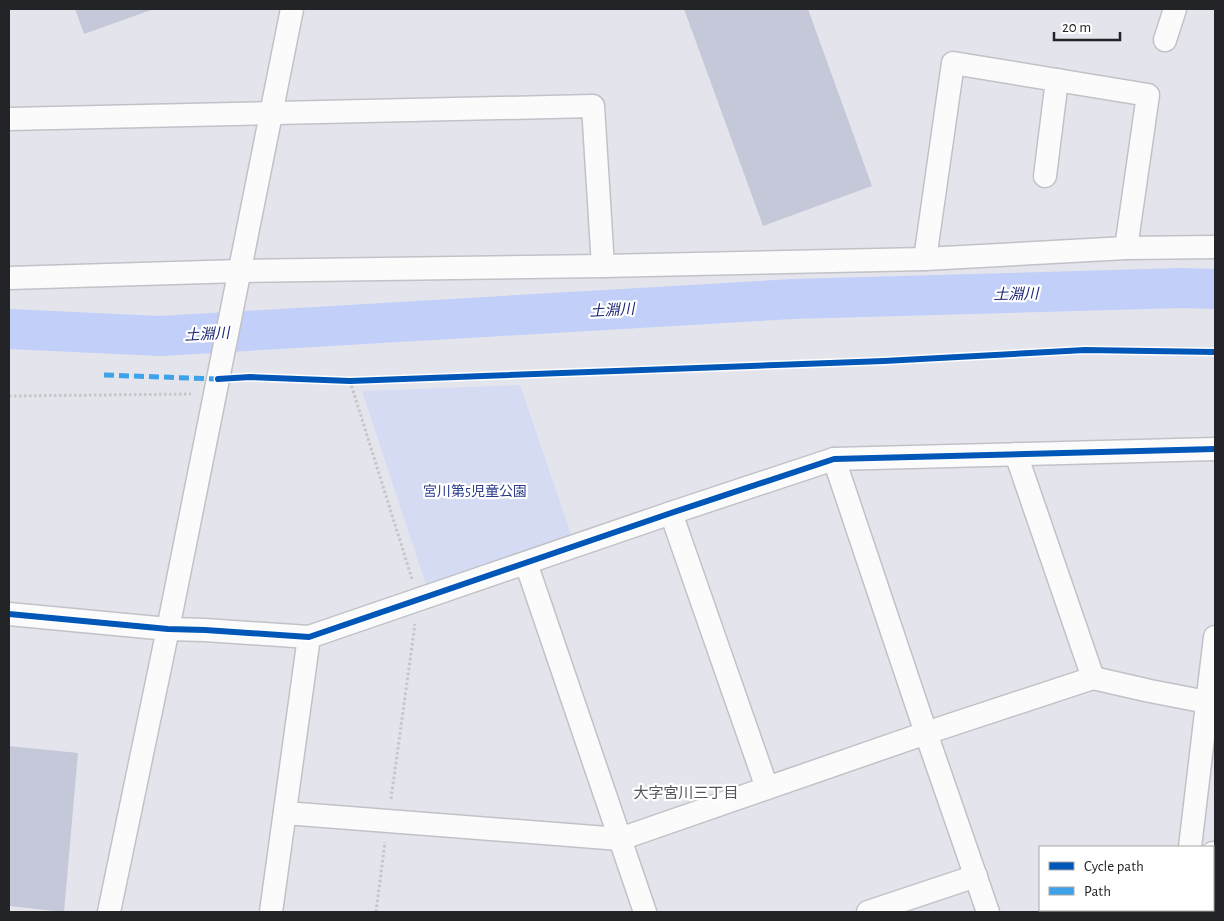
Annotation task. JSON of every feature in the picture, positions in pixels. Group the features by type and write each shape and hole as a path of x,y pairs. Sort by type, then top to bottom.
{"street":[{"path":"109,912 168,629 292,9"},
{"path":"1165,40 1175,9"},
{"path":"925,259 953,63 1148,95 1126,248"},
{"path":"1045,176 1057,80"},
{"path":"9,119 592,106 603,266"},
{"path":"9,278 239,277 925,259 1126,248 1215,247"},
{"path":"9,614 168,629 309,637 834,459 1215,449"},
{"path":"1016,454 1093,678"},
{"path":"834,459 988,912"},
{"path":"671,513 767,788"},
{"path":"526,563 645,912"},
{"path":"271,912 309,637"},
{"path":"1190,846 1211,692 1215,637"},
{"path":"285,813 620,840 926,733 1093,678 1150,691 1211,692"},
{"path":"868,912 976,876"}],"path":[{"path":"340,381 360,381"},
{"path":"350,382 418,600 376,912"},
{"path":"9,396 191,394"}],"green space":[{"name":"宮川第5児童公園","path":"520,385 573,540 427,588 362,391"}],"building":[{"path":"75,9 154,9 84,34"},
{"path":"684,9 808,9 872,186 763,226"},
{"path":"9,746 78,753 64,912 9,906"}],"waterway":[{"name":"土淵川","path":"9,329 160,336 793,299 1182,288 1215,289"}],"marked path":[{"path":"104,375 218,379"}],"cycle path":[{"path":"218,379 250,377 350,381 884,361 1085,350 1215,352"},
{"path":"9,614 168,629 309,637 834,459 1215,449"}],"district":[{"name":"大字宮川三丁目","path":"686,793"}]}
